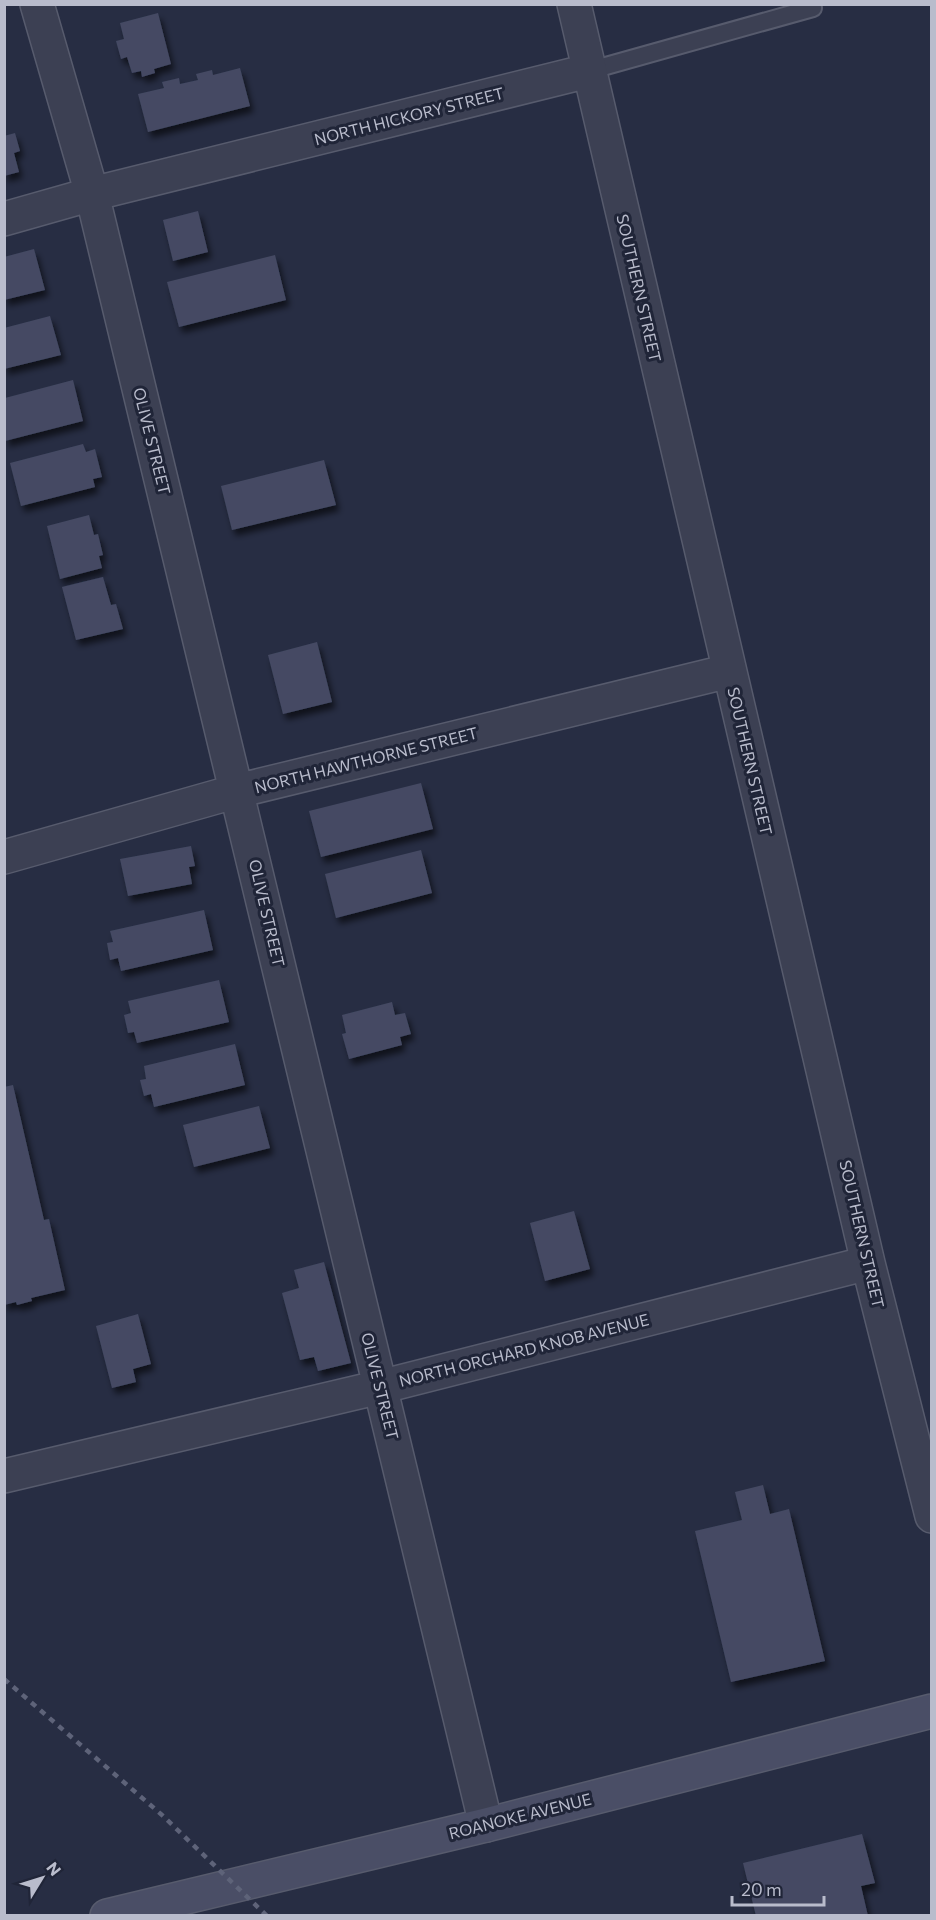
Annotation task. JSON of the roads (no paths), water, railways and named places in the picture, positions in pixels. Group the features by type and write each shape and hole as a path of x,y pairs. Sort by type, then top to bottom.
{"street":[{"name":"OLIVE STREET","path":"37,4 92,194 486,1825"},
{"name":"SOUTHERN STREET","path":"574,4 868,1263 932,1516"},
{"name":"NORTH HICKORY STREET","path":"4,219 92,194 588,71"},
{"name":"NORTH HAWTHORNE STREET","path":"4,857 237,791 729,671"},
{"name":"NORTH ORCHARD KNOB AVENUE","path":"4,1476 380,1387 868,1263"},
{"name":"ROANOKE AVENUE","path":"107,1916 486,1825 932,1711"}],"lane":[{"name":"NORTH HICKORY STREET","path":"588,71 813,8"}],"railway":[{"path":"4,1679 162,1815 267,1916"}]}
